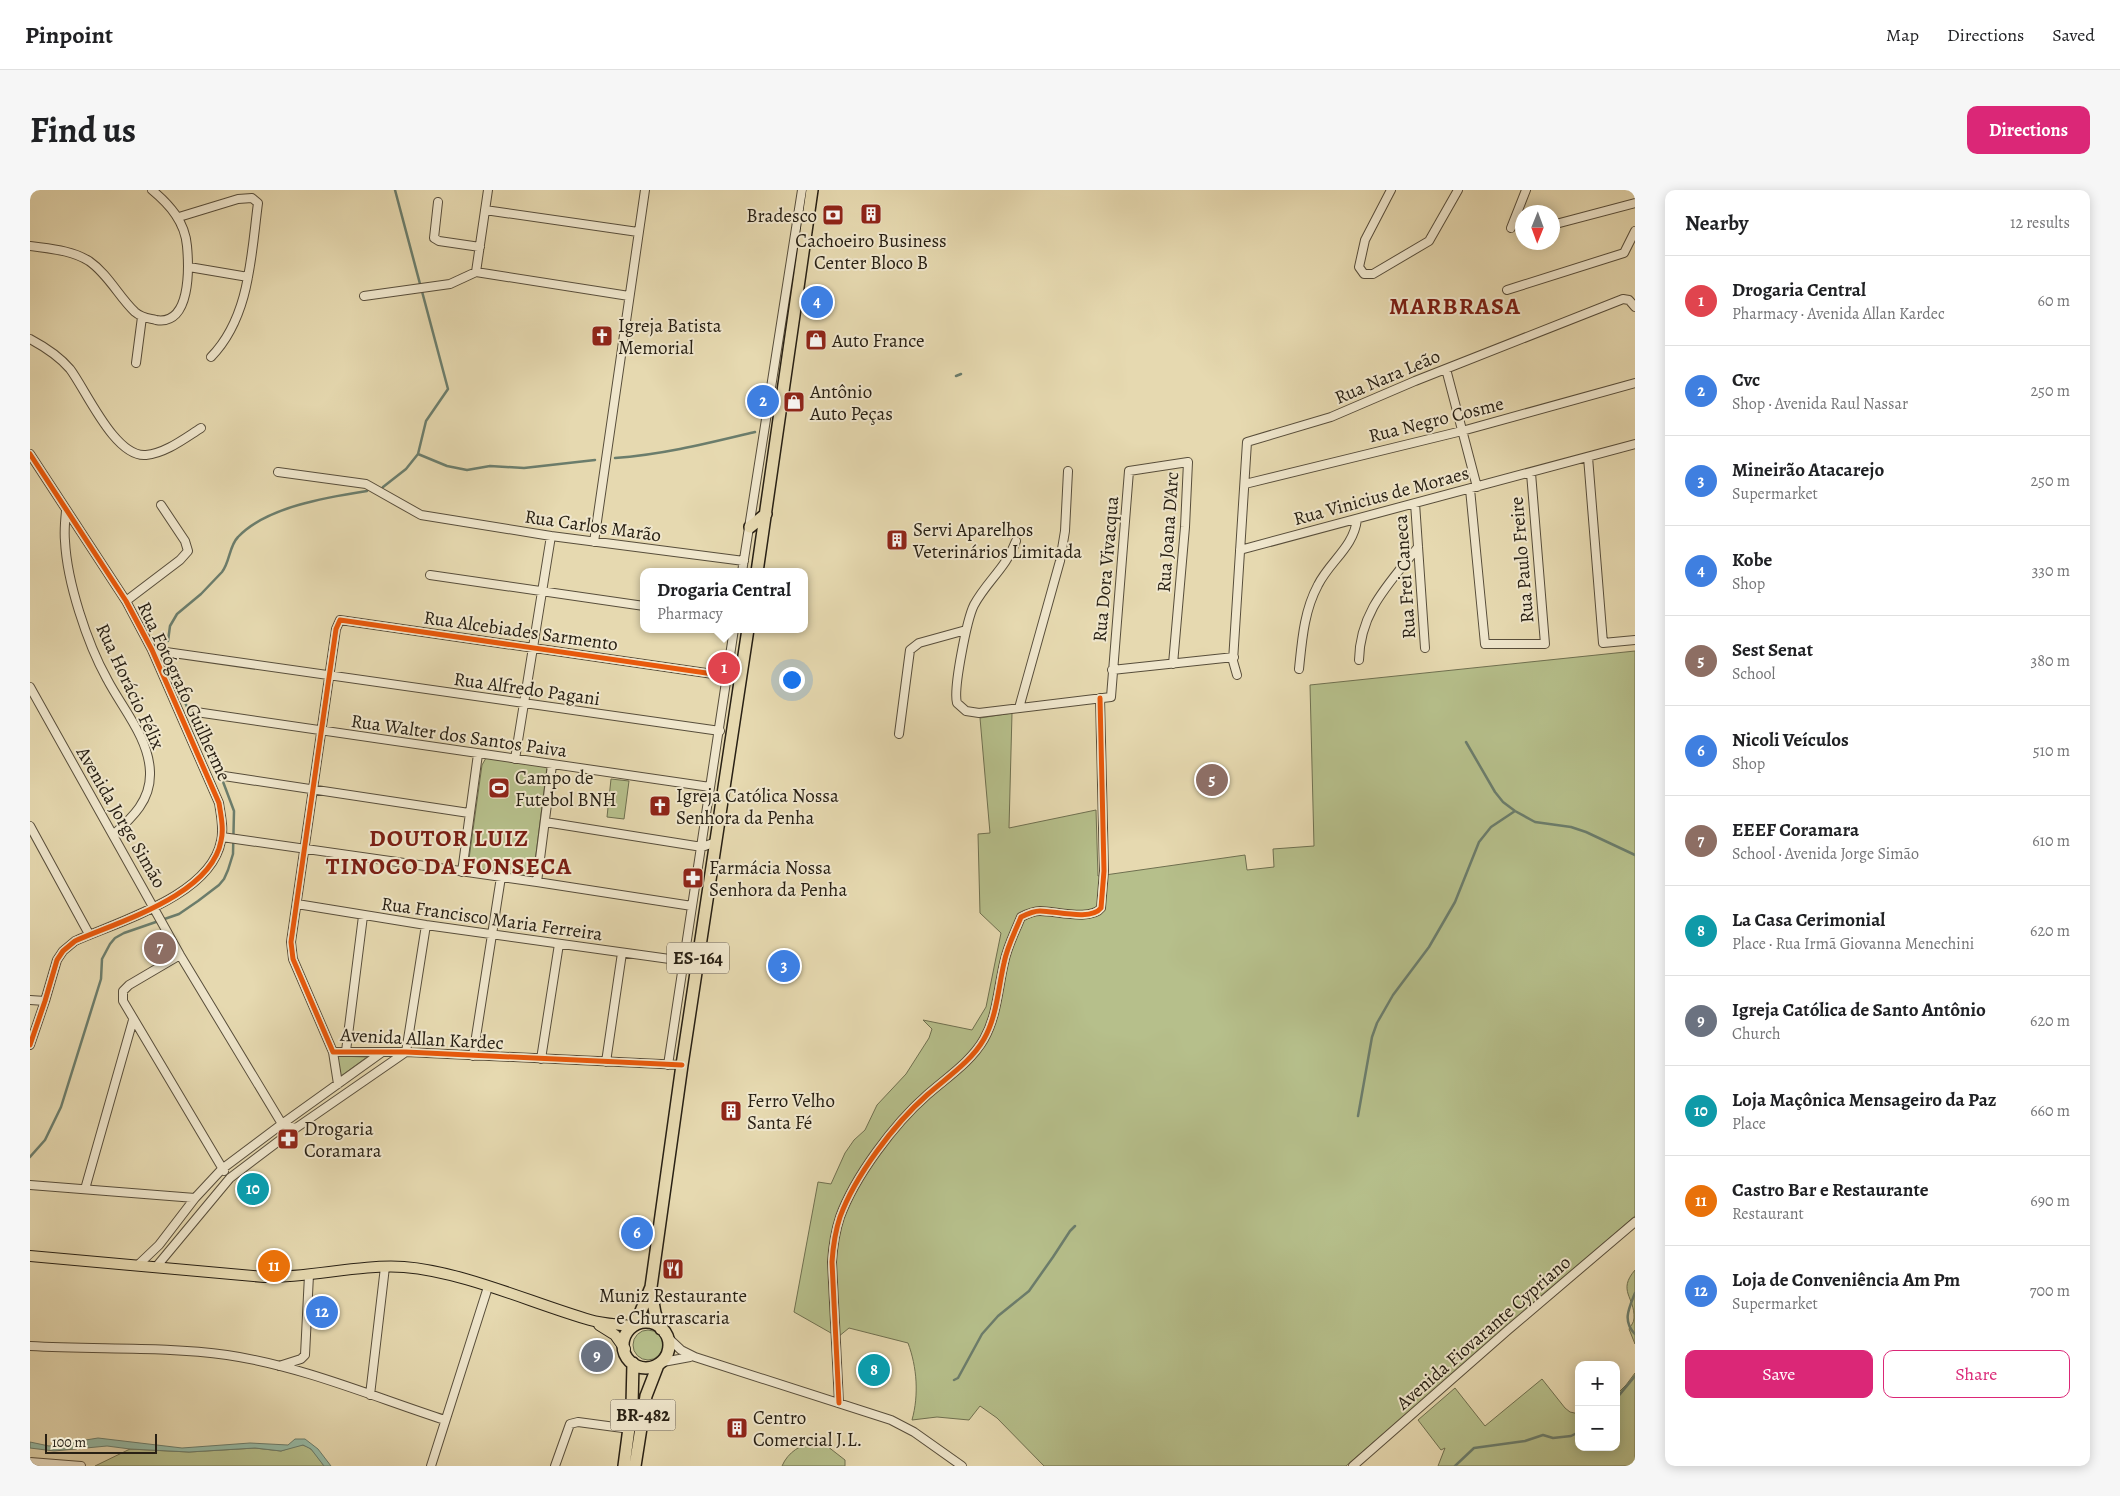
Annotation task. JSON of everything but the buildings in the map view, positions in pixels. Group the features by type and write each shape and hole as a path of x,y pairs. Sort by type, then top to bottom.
{"highway":[{"path":"758,568 766,514 784,339 812,190"},
{"path":"750,527 766,514"},
{"name":"ES-164","path":"651,1287 682,1065 747,633"},
{"path":"651,1287 655,1313 668,1347 660,1364 648,1368 633,1363 625,1349 624,1340 634,1325 651,1287"},
{"path":"634,1325 648,1322 653,1323 663,1332"},
{"name":"BR-482","path":"624,1466 630,1428 633,1363"},
{"name":"BR-482","path":"635,1466 646,1396 660,1364"}],"main road":[{"path":"30,1256 264,1277 308,1275 385,1267 421,1269 488,1287 592,1321 634,1325"},
{"path":"592,1321 615,1335 625,1349"}],"street":[{"path":"30,246 76,254 91,263 142,317 162,321 169,320 178,313 185,296 189,268 187,244 178,217 152,190"},
{"path":"476,272 488,190"},
{"path":"594,542 645,190"},
{"path":"743,568 784,339 802,190"},
{"path":"1391,190 1365,240 1359,267 1364,274 1373,274 1429,241 1458,190"},
{"path":"1511,228 1526,190"},
{"path":"178,217 238,199 252,198 258,203 248,278 232,329 220,348 211,357"},
{"path":"438,202 434,238 439,241 480,247"},
{"path":"1560,224 1635,203"},
{"path":"485,210 638,232"},
{"path":"1507,290 1624,253 1635,231"},
{"path":"189,268 248,278"},
{"path":"364,296 459,281 476,272 629,296"},
{"name":"Rua Nara Leão","path":"1240,550 1247,442 1331,417 1446,368 1623,299 1629,300 1635,307"},
{"path":"136,363 142,317"},
{"path":"30,339 55,354 69,368 97,413 125,447 132,452 141,455 156,453 167,449 202,428"},
{"path":"1446,368 1462,431 1473,488"},
{"name":"Rua Negro Cosme","path":"1245,484 1462,431 1635,383"},
{"name":"Rua Vinicius de Moraes","path":"1240,550 1635,444"},
{"name":"Rua Fotógrafo Guilherme","path":"30,454 126,600 152,650 219,803 226,838 210,867 181,893 154,907 75,940 63,952 57,960 46,1001 30,1044"},
{"path":"1588,457 1603,643 1635,640"},
{"name":"Rua Joana D'Arc","path":"1129,471 1188,462 1185,527 1173,664"},
{"path":"1019,708 1060,561 1065,531 1068,471"},
{"name":"Rua Dora Vivacqua","path":"1112,670 1129,471"},
{"name":"Rua Carlos Marão","path":"278,472 366,484 421,515 551,536 744,561"},
{"name":"Rua Paulo Freire","path":"1473,488 1485,644 1544,644 1530,473"},
{"name":"Rua Frei Caneca","path":"1415,503 1425,648"},
{"path":"126,600 180,560 188,551 186,541 161,505"},
{"name":"Rua Horácio Félix","path":"66,511 66,549 81,616 106,679 139,736 148,756 149,786 144,802 135,815 113,835"},
{"path":"1299,669 1306,617 1317,587 1322,577 1351,541 1356,530 1357,519"},
{"path":"515,759 551,536"},
{"path":"1016,541 1010,557 974,606 966,630 956,693 957,703 960,708 972,713 1111,697 1112,670 1234,657"},
{"path":"1358,660 1359,643 1368,614 1418,547"},
{"path":"1237,675 1234,668 1234,657 1240,550"},
{"path":"430,575 640,605"},
{"name":"Rua Alcebiades Sarmento","path":"340,620 727,676"},
{"name":"Avenida Allan Kardec","path":"340,620 336,629 323,731 290,947 333,1052 406,1052 682,1065"},
{"path":"898,734 910,650 919,643 966,630"},
{"path":"668,1065 733,633"},
{"name":"Rua Alfredo Pagani","path":"152,650 720,731"},
{"name":"Avenida Jorge Simão","path":"31,691 180,955 282,1124"},
{"path":"839,1402 832,1262 834,1241 840,1218 851,1193 888,1137 925,1096 970,1057 983,1040 993,1019 1004,961 1021,917 1039,911 1088,915 1098,912 1101,908 1104,872 1100,698"},
{"name":"Rua Walter dos Santos Paiva","path":"196,712 710,787"},
{"path":"462,872 478,754"},
{"path":"538,882 552,765"},
{"path":"224,776 469,813"},
{"path":"545,822 702,847 716,842"},
{"path":"30,826 89,934"},
{"path":"226,838 538,882 692,906"},
{"path":"473,1056 501,877"},
{"name":"Rua Francisco Maria Ferreira","path":"296,904 492,935 684,961"},
{"path":"346,1052 363,916"},
{"path":"156,1267 230,1178 322,1109 406,1052 426,925"},
{"path":"541,1059 559,944"},
{"path":"606,1062 622,953"},
{"path":"180,955 128,985 124,991 123,1001 222,1169 230,1178"},
{"path":"30,1000 46,1001"},
{"path":"85,1189 133,1020"},
{"path":"333,1052 338,1084"},
{"path":"138,1265 159,1245 195,1198 222,1169 382,1053"},
{"path":"315,1100 322,1109"},
{"path":"282,1124 296,1128"},
{"path":"30,1185 195,1198"},
{"name":"Avenida Fiovarante Cypriano","path":"1353,1466 1635,1222"},
{"path":"370,1395 385,1267"},
{"path":"277,1366 301,1359 305,1355 308,1275"},
{"path":"431,1466 488,1287"},
{"path":"663,1332 680,1350 695,1357 839,1402 905,1426 962,1466"},
{"path":"30,1346 156,1350 228,1356 277,1366 445,1420"},
{"path":"660,1364 680,1357 695,1357"},
{"path":"555,1466 570,1424 578,1422 630,1428"},
{"path":"30,1462 81,1466"}],"shaded area":[{"path":"1635,651 1635,1216 1346,1466 1044,1466 997,1418 980,1406 969,1420 937,1417 912,1420 916,1401 916,1381 908,1343 849,1328 838,1337 794,1312 818,1182 831,1184 845,1153 854,1140 865,1130 877,1105 906,1074 929,1038 932,1029 923,1020 972,1030 986,1007 1001,933 980,913 978,834 990,833 980,718 1012,713 1009,828 1096,810 1098,876 1245,855 1247,870 1274,867 1273,849 1314,846 1310,685"},
{"path":"486,758 547,767 534,870 529,876 473,870 468,866 482,765"},
{"path":"611,779 629,781 624,819 607,817"},
{"path":"337,1056 367,1057 341,1076"},
{"path":"1635,1270 1635,1344 1629,1329 1633,1323 1634,1311 1628,1294 1627,1283"},
{"path":"648,1330 659,1334 663,1345 659,1356 648,1360 637,1356 633,1345 637,1334"},
{"path":"1635,1373 1635,1466 1438,1466 1445,1448 1441,1450 1418,1420 1455,1388 1485,1426 1542,1379 1565,1408 1575,1413 1575,1451 1620,1451 1620,1391"},
{"path":"98,1438 182,1448 250,1443 288,1445 295,1439 305,1439 318,1449 331,1466 324,1466 311,1449 303,1445 281,1451 255,1448 189,1452 107,1446 54,1451 30,1448 30,1442 49,1446"},
{"path":"816,1442 827,1446 845,1460 845,1466 782,1466 796,1450"},
{"path":"298,1445 307,1446 324,1466 95,1466 130,1449 189,1452 255,1448 281,1451"}],"waterway":[{"path":"383,487 406,469 418,454 426,421 448,389 395,190"},
{"path":"956,376 961,374"},
{"path":"615,458 668,451 755,432"},
{"path":"418,454 447,466 467,470 490,466 524,468 595,460"},
{"path":"168,641 170,626 177,614 201,594 222,572 227,564 235,541 250,527 264,518 298,505 334,496 367,491"},
{"path":"30,1157 45,1140 61,1107 101,979 102,959 110,944 115,938 124,933 179,914 198,901 224,879 233,854 234,811 216,763 198,732 173,675 169,659"},
{"path":"1466,742 1495,792 1503,802 1515,811 1535,822 1571,827 1586,832 1635,855"},
{"path":"1358,1116 1372,1037 1377,1023 1393,995 1429,947 1455,902 1479,842 1491,827 1515,811"},
{"path":"954,1380 958,1378 982,1334 998,1316 1029,1291 1075,1226"},
{"path":"1635,1293 1628,1314 1629,1324 1635,1334"},
{"path":"1620,1394 1635,1376"},
{"path":"1455,1466 1474,1448 1525,1441 1543,1435 1553,1438 1575,1434"}],"cycle path":[{"path":"30,454 126,601 152,650 219,803 222,822 221,841 214,860 200,877 161,904 75,941 63,951 57,960 30,1045"},
{"path":"682,1065 406,1052 333,1052 293,959 291,942 336,629 340,620 727,676"},
{"path":"839,1403 832,1262 838,1223 855,1185 889,1136 914,1107 958,1069 984,1039 992,1021 1007,951 1021,917 1040,911 1082,915 1096,912 1101,908 1104,871 1100,698"}],"place":[{"name":"Cachoeiro Business Center Bloco B","path":"871,214"},
{"name":"Bradesco","path":"833,215"},
{"name":"Kobe","path":"817,302"},
{"name":"Igreja Batista Memorial","path":"602,336"},
{"name":"Auto France","path":"816,340"},
{"name":"Cvc","path":"763,401"},
{"name":"Antônio Auto Peças","path":"794,402"},
{"name":"Servi Aparelhos Veterinários Limitada","path":"897,540"},
{"name":"Drogaria Central","path":"724,668"},
{"name":"Sest Senat","path":"1212,780"},
{"name":"Campo de Futebol BNH","path":"499,788"},
{"name":"Igreja Católica Nossa Senhora da Penha","path":"660,806"},
{"name":"Farmácia Nossa Senhora da Penha","path":"693,878"},
{"name":"EEEF Coramara","path":"160,948"},
{"name":"Mineirão Atacarejo","path":"784,966"},
{"name":"Ferro Velho Santa Fé","path":"731,1111"},
{"name":"Drogaria Coramara","path":"288,1139"},
{"name":"Loja Maçônica Mensageiro da Paz","path":"253,1189"},
{"name":"Nicoli Veículos","path":"637,1233"},
{"name":"Castro Bar e Restaurante","path":"274,1266"},
{"name":"Muniz Restaurante e Churrascaria","path":"673,1269"},
{"name":"Loja de Conveniência Am Pm","path":"322,1312"},
{"name":"Igreja Católica de Santo Antônio","path":"597,1356"},
{"name":"La Casa Cerimonial","path":"874,1370"},
{"name":"Centro Comercial J.L.","path":"737,1428"}],"district":[{"name":"MARBRASA","path":"1455,306"},
{"name":"DOUTOR LUIZ TINOCO DA FONSECA","path":"449,852"}]}
